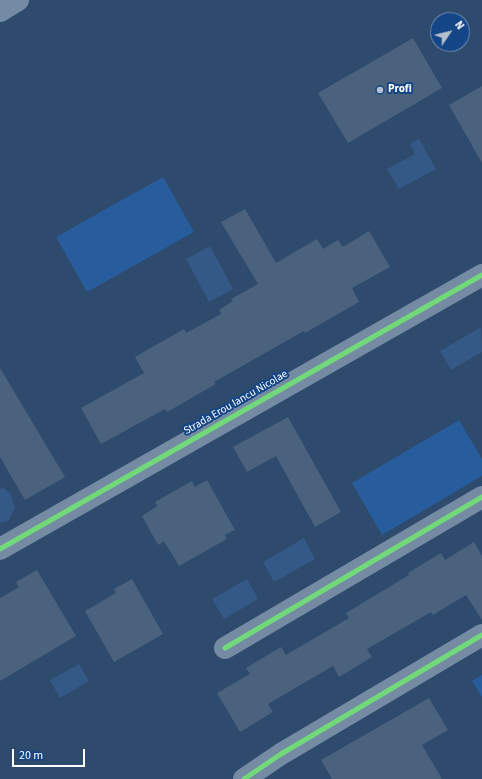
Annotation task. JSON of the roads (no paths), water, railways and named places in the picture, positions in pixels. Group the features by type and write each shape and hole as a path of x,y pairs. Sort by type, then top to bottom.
{"street":[{"path":"0,11 18,0"},
{"name":"Strada Erou Iancu Nicolae","path":"0,549 482,274"},
{"path":"225,648 482,497"},
{"path":"244,779 281,754 482,634"}],"place":[{"name":"Profi","path":"380,90"}]}
